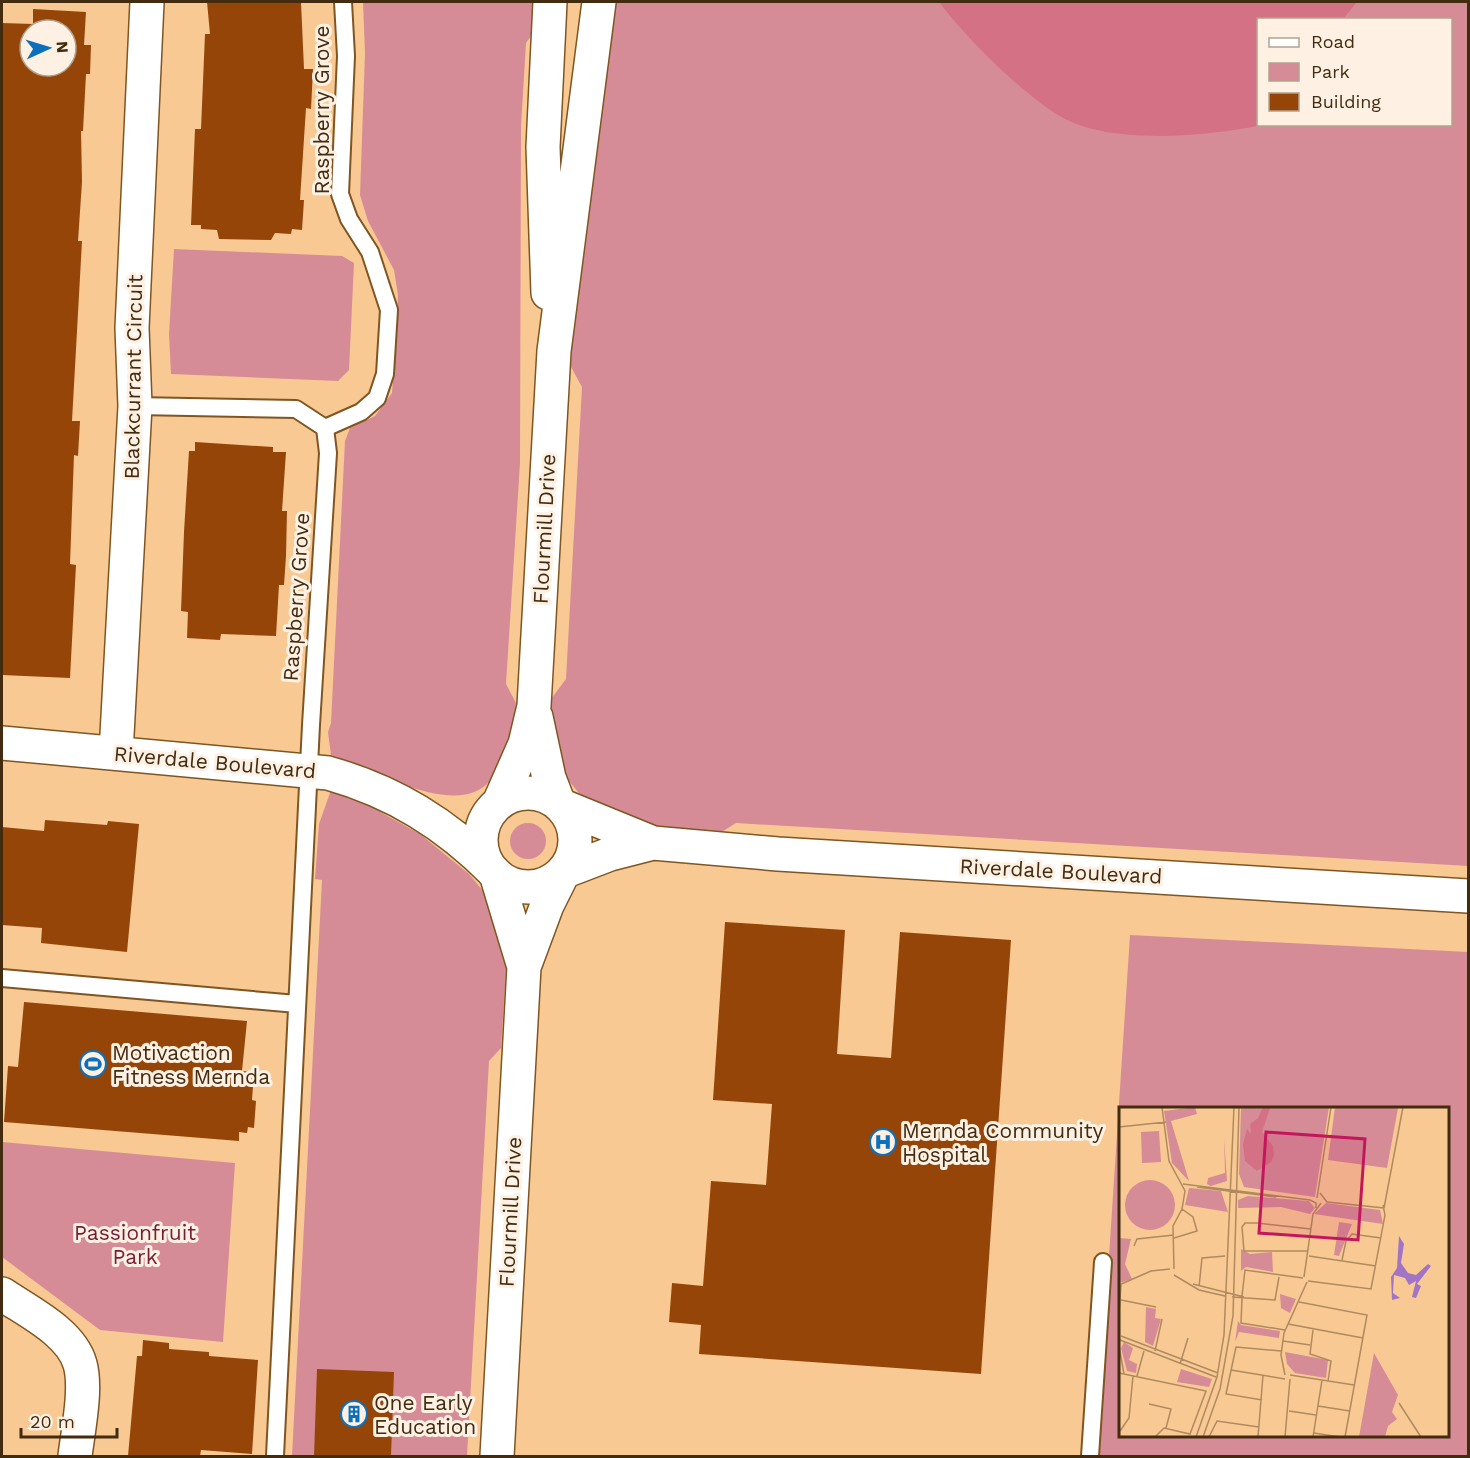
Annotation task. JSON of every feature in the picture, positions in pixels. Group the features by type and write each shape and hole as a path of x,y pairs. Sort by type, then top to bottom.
{"street":[{"name":"Blackcurrant Circuit","path":"116,753 135,405 132,328 147,2"},
{"name":"Flourmill Drive","path":"550,2 543,147 543,213 554,351"},
{"name":"Flourmill Drive","path":"499,803 525,744 534,706 554,351 599,2"},
{"name":"Flourmill Drive","path":"534,706 549,778 560,805"},
{"name":"Riverdale Boulevard","path":"2,743 308,771 348,779 422,812 454,835 495,873"},
{"path":"536,793 560,805 568,815 576,838 571,862 563,873 542,886 529,887 511,884 495,873 486,862 481,837 487,818 499,803 510,796 536,793"},
{"name":"Riverdale Boulevard","path":"422,812 459,811 499,803"},
{"name":"Riverdale Boulevard","path":"560,805 653,843 778,854 1468,896"},
{"name":"Riverdale Boulevard","path":"563,873 610,854 653,843"},
{"name":"Flourmill Drive","path":"495,873 524,968"},
{"name":"Flourmill Drive","path":"497,1456 524,968 547,905 563,873"},
{"path":"2,1294 50,1327 76,1354 82,1381 75,1456"}],"lane":[{"name":"Raspberry Grove","path":"275,1456 308,771 328,453 325,428 361,412 377,398 385,374 389,310 370,252 349,219 340,194 346,56 344,2"},
{"path":"135,405 296,409 325,428"},
{"path":"2,978 297,1004"},
{"path":"1089,1456 1103,1262"}],"green space":[{"path":"363,2 537,2 536,29 526,43 521,126 520,463 506,684 516,703 511,731 498,769 493,777 478,790 460,795 438,794 415,788 331,755 328,732 331,723 345,441 350,428 375,416 392,393 398,295 394,270 368,221 360,195 365,53"},
{"path":"615,2 1468,2 1468,866 736,823 717,835 668,829 629,819 587,803 560,770 551,724 551,699 566,679 582,387 570,365 577,285"},
{"path":"174,249 342,256 354,263 349,370 338,381 171,374 169,334"},
{"path":"331,790 355,798 420,834 469,874 488,897 507,954 501,1048 489,1061 467,1456 292,1456 322,880 315,879 319,824"},
{"path":"528,823 541,828 546,841 541,854 528,859 515,854 510,841 515,828"},
{"path":"1130,935 1468,952 1468,1456 1096,1456"},
{"name":"Passionfruit Park","path":"2,1142 235,1163 223,1342 100,1330 2,1257"}],"shaded area":[{"path":"939,2 1357,2 1344,18 1257,18 1258,126 1190,135 1163,136 1110,132 1086,127 1065,119 1015,82"}],"building":[{"path":"207,2 301,2 304,69 313,69 311,109 306,108 300,200 304,200 302,230 292,229 291,234 275,233 271,240 219,239 217,230 201,229 201,225 191,225 195,129 201,129 205,34 210,34"},
{"path":"33,9 86,12 84,45 91,45 90,74 86,74 83,131 81,131 82,182 78,241 82,241 72,421 80,421 78,456 74,455 70,564 76,565 70,678 2,675 2,23 18,24 18,78 78,78 78,18 33,18"},
{"path":"195,442 273,447 273,452 286,452 282,511 287,511 286,556 284,585 279,585 276,636 221,634 220,640 187,638 188,612 181,611 184,532 189,451 195,451"},
{"path":"45,820 107,825 108,821 139,824 127,952 41,943 42,928 2,925 2,827 44,831"},
{"name":"Mernda Community Hospital","path":"725,922 845,930 837,1054 891,1058 900,932 1011,940 981,1374 699,1354 701,1325 669,1322 672,1283 703,1286 711,1181 766,1185 772,1104 713,1100"},
{"path":"24,1002 247,1021 242,1071 254,1072 252,1100 256,1101 254,1128 248,1127 247,1133 239,1132 239,1141 4,1122 8,1066 18,1067"},
{"path":"143,1340 169,1343 169,1349 209,1352 209,1356 258,1360 252,1454 201,1450 200,1456 128,1456 137,1356 142,1356"},
{"name":"One Early Education","path":"317,1369 394,1372 391,1456 314,1456"}],"place":[{"name":"Motivaction Fitness Mernda","path":"93,1064"},
{"name":"Mernda Community Hospital","path":"883,1142"},
{"name":"One Early Education","path":"354,1414"}]}
